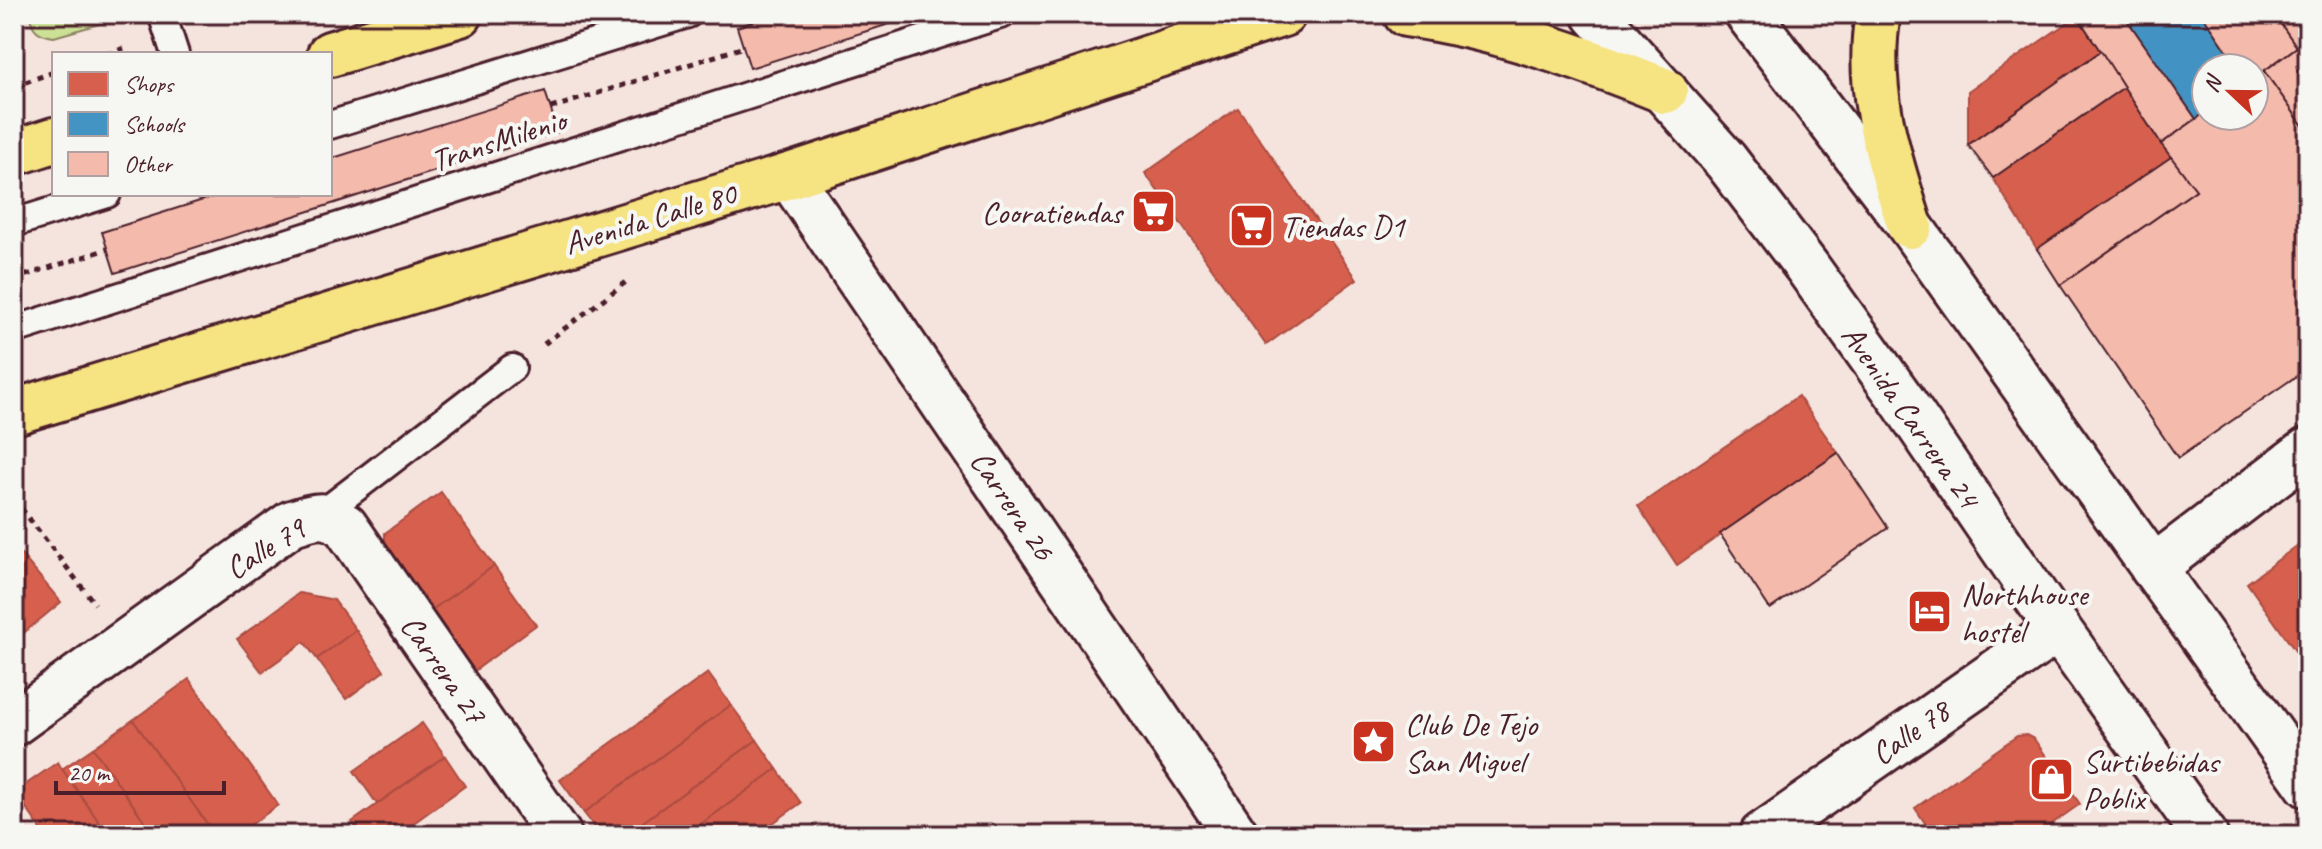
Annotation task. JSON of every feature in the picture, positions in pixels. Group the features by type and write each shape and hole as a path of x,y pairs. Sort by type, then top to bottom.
{"highway":[{"name":"Avenida Calle 80","path":"14,412 789,176 1283,14"},
{"path":"1406,14 1505,34 1589,60 1665,91"},
{"path":"1878,14 1875,99 1888,158 1910,226"},
{"path":"332,53 437,17"},
{"path":"14,153 52,141"}],"street":[{"name":"Avenida Carrera 24","path":"1595,14 1726,161 1816,279 2205,835"},
{"path":"1748,14 1910,226 2308,785"},
{"name":"Carrera 26","path":"789,176 1236,835"},
{"path":"2153,568 2308,450"},
{"name":"Calle 79","path":"14,723 292,523 319,516"},
{"name":"Carrera 27","path":"319,516 333,518 345,526 559,835"},
{"name":"Calle 78","path":"1762,835 2058,629"}],"lane":[{"path":"162,14 174,52"},
{"name":"TransMilenio","path":"332,124 688,14"},
{"name":"TransMilenio","path":"14,330 1003,14"},
{"path":"14,223 101,196"},
{"name":"Calle 79","path":"319,516 512,368"}],"path":[{"path":"551,108 744,47"},
{"path":"14,86 52,73"},
{"path":"14,279 108,249"},
{"path":"512,368 632,277"},
{"path":"14,499 125,643"}],"green space":[{"path":"30,14 134,14 54,37 37,31"}],"building: Shops":[{"path":"2077,16 2101,51 1968,145 1968,91"},
{"path":"2124,87 2171,157 2037,249 1993,178"},
{"name":"Tiendas D1","path":"1238,108 1357,279 1266,345 1145,173"},
{"path":"1798,396 1838,453 1677,565 1638,506"},
{"path":"441,492 494,566 429,612 385,549 385,533"},
{"path":"2306,539 2308,541 2308,669 2247,583"},
{"path":"14,546 61,602 20,636 14,631"},
{"path":"494,566 536,625 473,672 429,612"},
{"path":"299,593 334,600 356,630 317,659 304,642 262,672 237,639"},
{"path":"356,630 384,671 346,699 317,659"},
{"path":"708,673 731,705 584,813 560,780"},
{"path":"189,679 278,805 237,835 215,835 133,720"},
{"path":"731,705 757,740 625,835 600,835 584,813"},
{"path":"133,720 215,835 154,835 93,748"},
{"path":"422,723 445,756 377,804 354,771"},
{"path":"2026,735 2034,739 2080,804 2036,835 1933,835 1915,808 2017,736"},
{"path":"757,740 777,769 686,835 625,835"},
{"path":"93,748 154,835 108,835 62,769"},
{"path":"445,756 465,786 397,835 361,835 352,822"},
{"path":"58,762 108,835 45,835 15,792"},
{"path":"777,769 801,803 756,835 686,835"}],"building: Schools":[{"path":"2123,14 2202,14 2228,52 2190,52 2190,110"}],"building: Other":[{"path":"777,14 921,14 750,68 737,27"},
{"path":"2076,14 2123,14 2190,110 2190,123 2161,144"},
{"path":"2202,14 2274,14 2297,47 2270,66 2270,52 2228,52"},
{"path":"2274,14 2308,14 2308,63 2297,47"},
{"path":"2297,47 2308,63 2308,133 2270,79 2270,67"},
{"path":"2101,51 2124,87 1993,178 1968,145"},
{"path":"2270,79 2308,133 2308,368 2178,458 2060,285 2196,190 2161,144 2190,123 2190,132 2270,132"},
{"path":"545,91 558,132 115,273 102,232 216,196 332,196 332,158"},
{"path":"2171,157 2196,190 2060,285 2037,249"},
{"path":"1838,453 1888,528 1770,609 1720,534"}],"place":[{"name":"Cooratiendas","path":"1153,212"},
{"name":"Tiendas D1","path":"1251,226"},
{"name":"Northhouse hostel","path":"1930,612"},
{"name":"Club De Tejo San Miguel","path":"1374,742"},
{"name":"Surtibebidas Poblix","path":"2052,779"}]}
